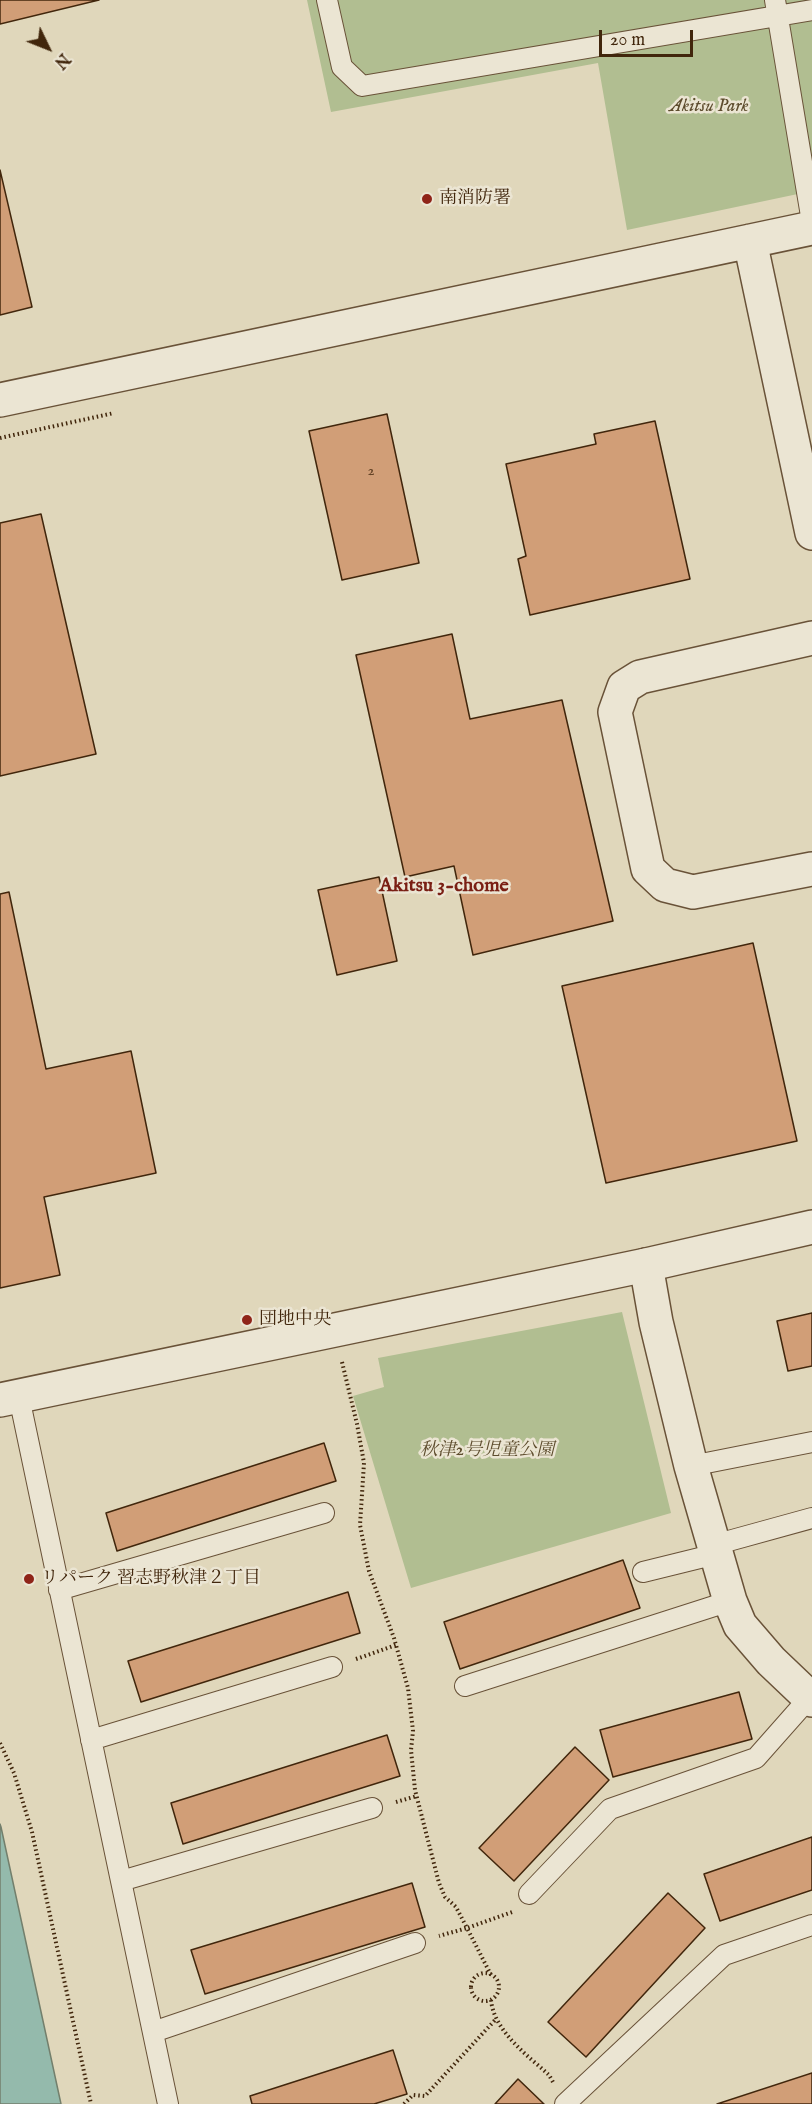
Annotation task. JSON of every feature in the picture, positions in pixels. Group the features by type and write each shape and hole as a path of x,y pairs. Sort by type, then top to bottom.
{"street":[{"path":"0,400 812,228"},
{"path":"750,240 812,533"},
{"path":"812,638 640,677 624,687 615,712 648,869 665,885 693,892 812,870"},
{"path":"10,1398 646,1265 812,1227"},
{"path":"646,1265 656,1322 691,1466 730,1601 740,1625 771,1661 811,1699"}],"lane":[{"path":"327,0 342,67 362,86 777,7 812,10"},
{"path":"777,7 812,222"},
{"path":"10,1398 59,1590 168,2104"},
{"path":"691,1466 812,1442"},
{"path":"59,1590 324,1513"},
{"path":"643,1572 812,1518"},
{"path":"465,1686 730,1601"},
{"path":"91,1740 332,1666"},
{"path":"529,1894 610,1809 756,1758 811,1699"},
{"path":"121,1881 372,1808"},
{"path":"565,2104 724,1954 812,1925"},
{"path":"153,2032 415,1943"}],"path":[{"path":"0,438 114,413"},
{"path":"341,1362 357,1424 364,1463 360,1525 369,1571 396,1645 412,1710 412,1768 420,1813 445,1897 456,1907 491,1975 497,1980 499,1989 491,2000"},
{"path":"332,1666 396,1645"},
{"path":"0,1743 14,1773 32,1832 91,2104"},
{"path":"467,1928 512,1912 529,1894"},
{"path":"491,1975 478,1975 471,1987 478,1999 491,2000"},
{"path":"491,2000 496,2019 507,2034 549,2075 555,2085"},
{"path":"404,2104 413,2095 425,2096 496,2019"}],"green space":[{"name":"Akitsu Park","path":"307,0 812,0 812,191 627,230 598,63 331,112"},
{"name":"秋津2号児童公園","path":"622,1312 671,1513 411,1588 353,1396 384,1387 378,1358"}],"shaded area":[{"path":"0,1824 1,1827 61,2104 0,2104"}],"building":[{"path":"0,0 99,0 0,24"},
{"path":"0,170 32,307 0,315"},
{"path":"387,414 419,563 342,580 309,431"},
{"path":"655,421 690,579 530,615 518,559 526,556 506,464 596,444 594,434"},
{"path":"41,514 96,754 0,776 0,523"},
{"path":"452,634 470,719 562,700 613,921 473,955 454,866 405,877 356,655"},
{"path":"379,877 397,961 337,975 318,890"},
{"path":"9,892 46,1069 131,1051 156,1173 44,1197 60,1275 0,1288 0,894"},
{"path":"753,943 797,1141 606,1183 562,986"},
{"path":"812,1313 812,1366 788,1371 777,1321"},
{"path":"324,1443 336,1481 117,1551 106,1513"},
{"path":"623,1560 640,1608 460,1669 444,1622"},
{"path":"348,1592 360,1633 141,1702 128,1661"},
{"path":"739,1692 752,1739 613,1777 600,1730"},
{"path":"387,1735 400,1776 183,1844 171,1803"},
{"path":"575,1747 609,1780 514,1881 479,1848"},
{"path":"812,1837 812,1890 720,1921 704,1874"},
{"path":"412,1883 425,1927 205,1994 191,1950"},
{"path":"668,1893 705,1928 586,2057 548,2022"},
{"path":"393,2050 407,2094 374,2104 252,2104 250,2096"},
{"path":"812,2073 812,2104 717,2104"},
{"path":"518,2079 544,2104 495,2104"}],"place":[{"name":"南消防署","path":"427,199"},
{"name":"団地中央","path":"247,1320"},
{"name":"リパーク 習志野秋津２丁目","path":"29,1579"}],"district":[{"name":"Akitsu 3-chome","path":"444,887"}]}
